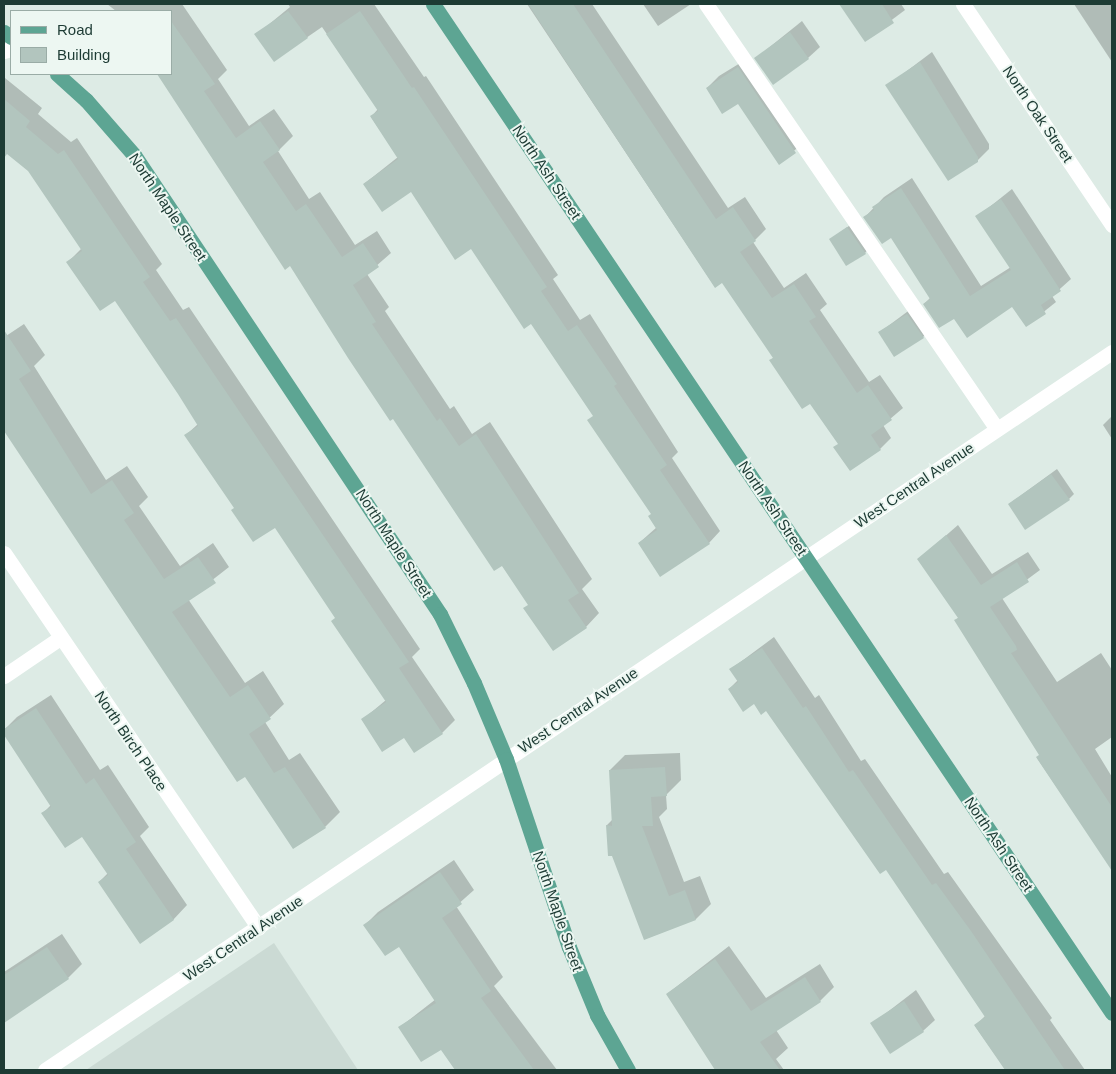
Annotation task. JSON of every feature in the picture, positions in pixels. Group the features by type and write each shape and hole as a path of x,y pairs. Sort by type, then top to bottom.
{"main road":[{"name":"North Ash Street","path":"433,4 1112,1013"},
{"name":"North Maple Street","path":"58,75 86,100 134,155 350,476 440,614 474,683 506,759 569,947 597,1015 628,1070"}],"street":[{"path":"706,4 996,429"},
{"name":"North Oak Street","path":"963,4 1112,225"},
{"name":"West Central Avenue","path":"45,1070 259,928 506,759 1112,352"},
{"name":"North Birch Place","path":"4,553 259,928"},
{"path":"4,676 60,638"}],"shaded area":[{"path":"274,943 358,1070 86,1070"}],"building":[{"path":"528,4 573,4 716,219 733,207 756,241 740,252 772,298 794,284 816,317 809,321 857,393 868,385 892,420 871,435 881,450 850,471 833,447 838,444 810,404 802,409 769,360 773,358 722,283 715,288"},
{"path":"839,4 882,4 894,23 865,42"},
{"path":"288,11 308,38 274,62 254,34"},
{"path":"360,11 412,88 414,87 547,287 541,291 568,331 577,325 617,384 614,386 667,465 660,470 710,544 660,577 638,543 657,530 648,516 651,514 587,420 593,416 531,324 524,329 471,249 455,260 411,192 382,212 363,184 398,159 370,116 378,111 326,34"},
{"path":"172,22 215,84 204,91 236,138 260,121 280,150 263,162 296,211 306,204 342,257 363,243 379,267 353,285 376,322 372,324 437,421 440,418 459,446 476,434 579,593 568,600 587,628 553,651 523,608 528,605 502,566 494,571 393,419 390,421 290,266 285,270 158,75 172,75"},
{"path":"790,32 809,59 773,85 754,58"},
{"path":"920,62 978,157 978,162 948,181 885,85"},
{"path":"738,67 796,153 779,165 738,104 722,114 706,88"},
{"path":"4,99 30,121 26,127 58,154 64,150 150,277 143,282 170,321 176,318 409,662 399,668 443,734 414,753 404,738 382,752 361,719 386,702 331,621 335,618 275,528 253,542 231,510 234,508 184,435 198,426 178,394 115,301 100,311 66,262 82,251 28,171 7,154 4,158"},
{"path":"901,188 970,296 1011,270 975,216 1001,199 1061,291 1041,305 1046,314 1026,327 1012,307 967,338 954,319 939,328 923,304 930,299 891,238 882,244 863,217 874,210 872,207"},
{"path":"847,227 866,254 846,266 829,239"},
{"path":"907,314 924,338 894,357 878,332"},
{"path":"4,330 31,371 19,379 91,494 112,480 134,513 124,520 164,579 198,557 216,583 172,612 230,697 248,685 271,719 249,734 274,773 285,767 326,828 293,849 245,777 237,782 4,431"},
{"path":"1051,474 1070,500 1025,530 1008,504"},
{"path":"946,535 981,585 1017,562 1029,582 990,607 1016,646 1017,650 1011,653 1112,807 1112,871 1036,757 1039,755 954,620 958,618 917,559"},
{"path":"762,648 803,708 806,706 849,772 853,770 932,885 936,883 971,931 1065,1070 1005,1070 974,1025 985,1017 886,870 880,874 766,711 761,715 754,704 743,712 728,689 738,682 729,669"},
{"path":"36,708 86,784 94,778 136,842 126,849 174,920 140,944 98,882 108,875 82,837 65,848 41,813 51,807 4,735 4,729"},
{"path":"665,767 667,796 651,797 653,826 642,826 669,896 685,890 696,920 644,940 612,856 608,856 606,825 612,826 609,770"},
{"path":"440,872 462,904 442,918 491,991 481,998 534,1070 455,1070 441,1050 421,1062 398,1027 436,1003 399,947 385,956 363,925"},
{"path":"47,947 69,979 4,1023 4,975"},
{"path":"715,959 751,1011 805,977 821,1002 760,1042 780,1070 715,1070 666,994"},
{"path":"904,1001 924,1032 890,1054 870,1023"}]}
